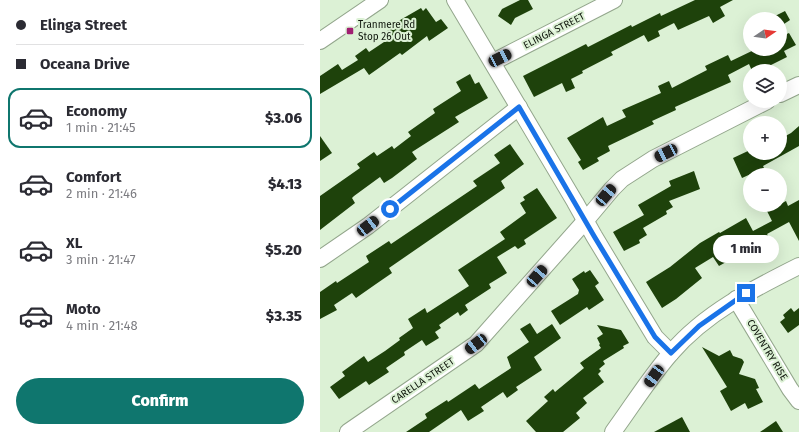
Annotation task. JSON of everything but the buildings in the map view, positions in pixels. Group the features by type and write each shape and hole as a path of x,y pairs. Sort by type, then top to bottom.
{"street":[{"path":"320,41 380,0"},
{"path":"455,0 655,337 671,353"},
{"name":"ELINGA STREET","path":"493,62 614,0"},
{"path":"787,91 799,85"},
{"path":"320,259 368,226 519,107"},
{"name":"CARELLA STREET","path":"348,432 476,344 612,189 636,169 754,108"},
{"path":"613,432 671,353 699,326 736,299 799,266"},
{"name":"COVENTRY RISE","path":"736,299 790,389 799,401"}],"place":[{"name":"Tranmere Rd Stop 26 Out","path":"350,31"}],"route":[{"path":"390,209 519,107 655,337 671,353 699,326 746,293"}]}
